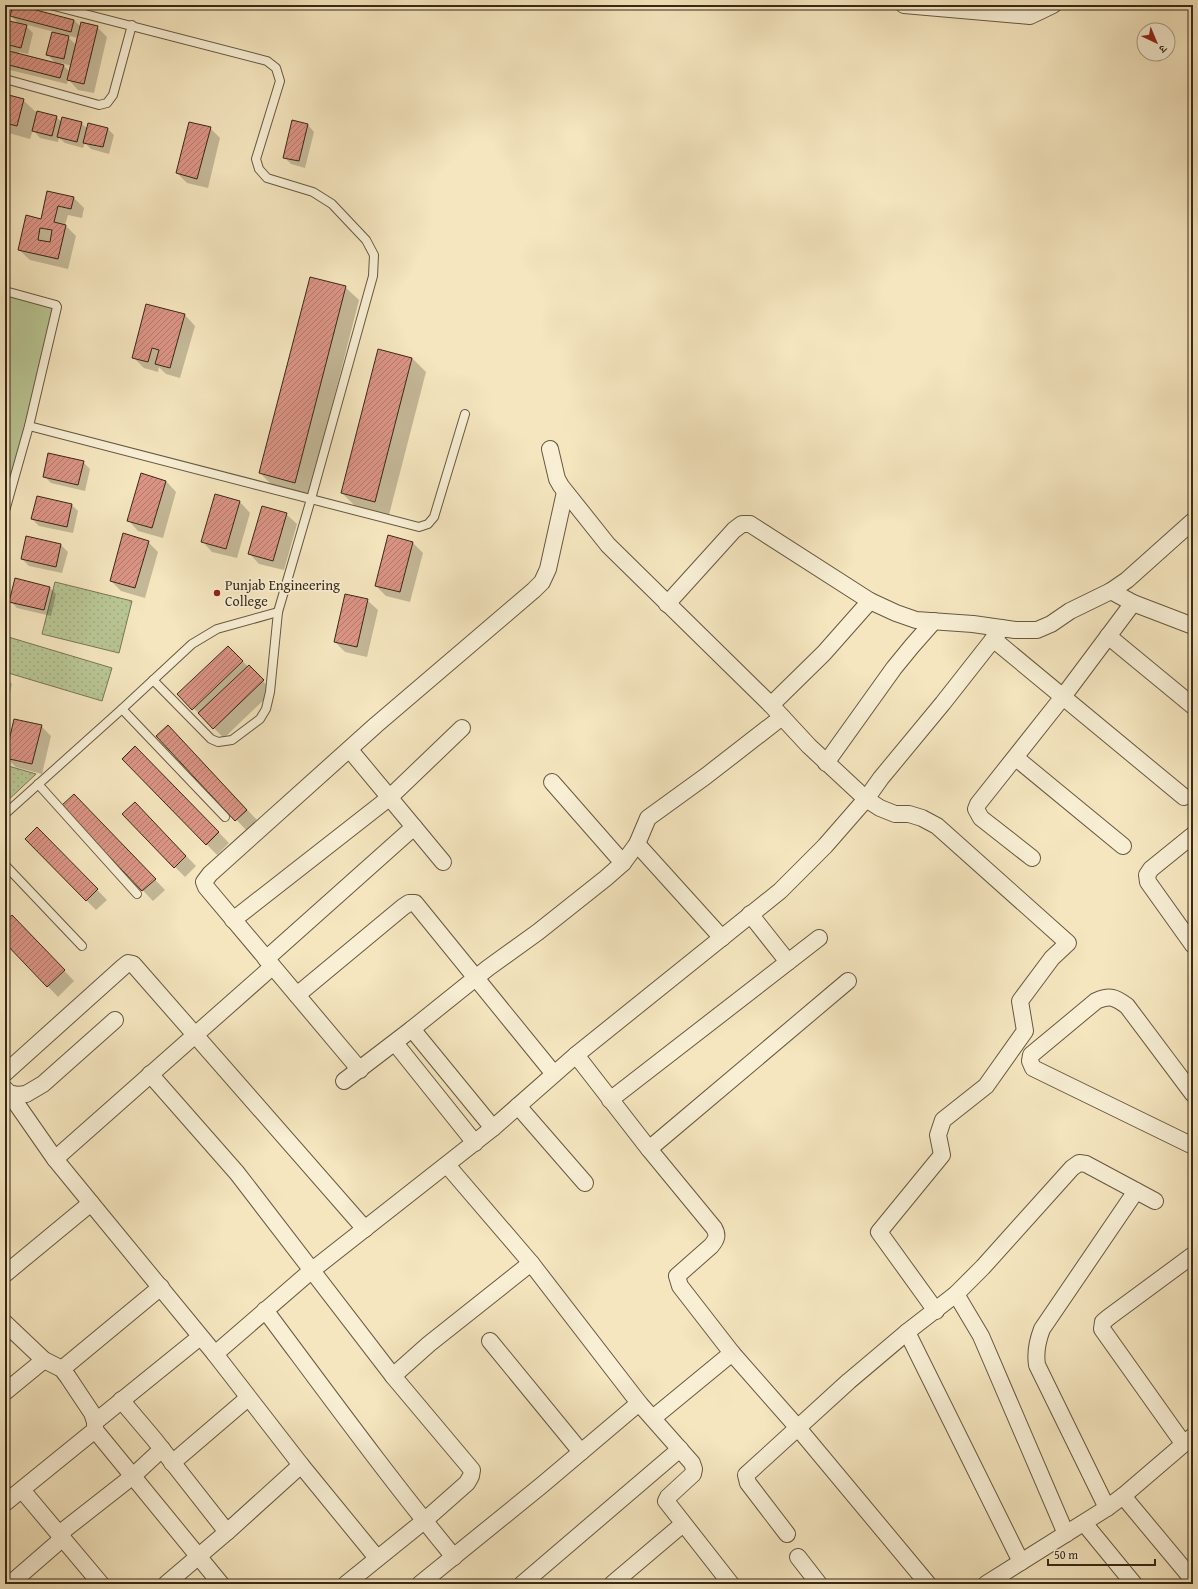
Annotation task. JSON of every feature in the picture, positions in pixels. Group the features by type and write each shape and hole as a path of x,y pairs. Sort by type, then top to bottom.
{"street":[{"path":"904,5 1030,16 1054,5"},
{"path":"550,449 557,479 565,492 608,545 771,705 826,763 866,799 880,808 895,814 909,814 922,818 937,826 1068,944 1052,958 1020,1001 1025,1031 986,1086 943,1120 938,1135 942,1155 879,1232 936,1310"},
{"path":"360,1070 233,920 206,887 204,882 210,874 376,726 519,604 542,582 548,569 565,492"},
{"path":"667,604 734,530 742,524 750,524 870,601 896,613 916,620 934,621 997,634 1015,630 1037,630 1052,624 1070,611 1111,591 1127,580 1193,521"},
{"path":"1111,591 1133,603 1193,626"},
{"path":"771,705 824,653 870,601"},
{"path":"1032,858 981,818 976,809 978,804 1016,758 1133,603"},
{"path":"826,763 894,668 934,621"},
{"path":"997,634 1062,698 1184,797"},
{"path":"215,1354 311,1271 475,1143 576,1055 795,878 866,799 880,778 943,703 997,634"},
{"path":"1108,636 1193,706"},
{"path":"344,1081 606,878 623,863 637,844 648,818 706,776 782,717"},
{"path":"233,920 389,798 462,728"},
{"path":"350,750 443,862"},
{"path":"1016,758 1123,846"},
{"path":"552,782 623,863"},
{"path":"55,1159 194,1036 269,963 414,827"},
{"path":"1193,835 1151,869 1147,875 1148,882 1193,945"},
{"path":"637,844 722,938"},
{"path":"297,996 403,907 409,903 415,903 420,907 475,978 554,1074"},
{"path":"750,914 788,962"},
{"path":"610,1100 819,938"},
{"path":"5,1073 128,963 133,964 194,1036 365,1229"},
{"path":"649,1149 848,982"},
{"path":"1193,1094 1127,1006 1118,999 1107,996 1096,1002 1031,1055 1030,1061 1034,1068 1193,1146"},
{"path":"7,1091 17,1095 26,1094 43,1084 115,1020"},
{"path":"412,1029 493,1128"},
{"path":"395,1042 475,1143"},
{"path":"576,1055 610,1100 717,1233 716,1240 711,1246 678,1276 680,1286 732,1353 798,1428 928,1584"},
{"path":"150,1074 237,1173 393,1376 472,1470 471,1476 467,1483 424,1521 346,1584"},
{"path":"7,1091 55,1159 161,1287 301,1465 377,1558"},
{"path":"518,1106 584,1183"},
{"path":"787,1534 748,1483 746,1475 849,1381 907,1332 956,1294 983,1267 1072,1168 1078,1163 1086,1164 1156,1201"},
{"path":"447,1165 531,1263 639,1403 692,1463 694,1469 692,1474 668,1497 666,1501 731,1584"},
{"path":"1107,1508 1037,1365 1037,1343 1042,1329 1136,1191"},
{"path":"5,1274 91,1203"},
{"path":"992,1582 1020,1562 1107,1508 1123,1496 1188,1439 1102,1329 1103,1322 1109,1317 1193,1255"},
{"path":"393,1376 429,1344 531,1263"},
{"path":"62,1369 161,1287"},
{"path":"956,1294 981,1336 1066,1534"},
{"path":"265,1310 424,1521 454,1556"},
{"path":"8,1332 44,1360 62,1369 92,1413 95,1426 133,1476 221,1584"},
{"path":"907,1332 1020,1562"},
{"path":"5,1503 95,1426 122,1400 200,1337"},
{"path":"490,1341 581,1452"},
{"path":"652,1418 732,1353"},
{"path":"5,1392 44,1360"},
{"path":"172,1463 248,1398"},
{"path":"122,1400 227,1532"},
{"path":"420,1584 639,1403"},
{"path":"10,1584 61,1536 133,1476 162,1449"},
{"path":"522,1584 680,1449"},
{"path":"166,1584 227,1532 301,1465"},
{"path":"22,1490 101,1584"},
{"path":"1123,1496 1193,1580"},
{"path":"1084,1523 1134,1584"},
{"path":"612,1584 683,1524"},
{"path":"798,1557 819,1584"}],"lane":[{"path":"50,5 267,61 276,68 280,81 256,159 259,169 267,178 313,192 332,204 366,240 374,255 373,276 278,612 270,692 266,709 260,719 232,740 218,742 211,739 153,680"},
{"path":"5,79 99,105 107,102 113,95 132,25"},
{"path":"5,291 56,305 58,307 29,426 5,511"},
{"path":"29,426 419,527 428,524 434,517 465,414"},
{"path":"5,814 192,644 205,635 230,624 278,612"},
{"path":"122,709 225,817"},
{"path":"38,784 137,894"},
{"path":"5,865 82,946"}],"green space":[{"path":"5,293 56,307 5,504"},
{"path":"55,582 132,601 119,653 42,634"},
{"path":"5,636 112,668 102,701 5,672"},
{"path":"5,765 36,774 5,803"}],"building":[{"path":"13,5 74,20 71,32 10,16"},
{"path":"9,21 27,25 21,48 5,44"},
{"path":"81,22 98,26 84,84 67,80"},
{"path":"52,32 69,36 64,59 46,55"},
{"path":"5,50 64,65 60,78 5,64"},
{"path":"5,94 24,99 17,126 5,123"},
{"path":"37,111 57,116 52,136 32,131"},
{"path":"62,117 82,122 77,142 57,137"},
{"path":"292,120 308,124 299,161 283,158"},
{"path":"189,122 211,127 197,179 176,173"},
{"path":"88,123 108,128 103,147 83,143"},
{"path":"47,191 74,197 71,209 58,206 54,222 66,225 58,259 18,250 26,215 41,219","holes":["40,228 52,230 50,242 38,240"]},
{"path":"310,277 346,286 295,483 259,473"},
{"path":"146,304 185,314 170,368 155,364 159,350 152,348 148,362 132,358"},
{"path":"378,349 412,358 375,502 341,493"},
{"path":"48,453 84,461 78,485 43,477"},
{"path":"141,473 166,481 152,528 127,521"},
{"path":"215,494 240,501 226,549 201,542"},
{"path":"37,496 72,504 67,527 31,519"},
{"path":"262,506 287,513 273,561 248,554"},
{"path":"123,533 149,541 135,588 110,581"},
{"path":"388,535 413,542 400,592 375,586"},
{"path":"26,536 61,544 56,567 21,559"},
{"path":"15,578 50,587 44,610 9,602"},
{"path":"345,594 368,599 357,647 334,642"},
{"path":"228,646 243,661 192,710 177,694"},
{"path":"249,665 264,680 213,729 198,713"},
{"path":"14,719 42,725 32,764 5,758"},
{"path":"168,725 247,810 235,821 156,736"},
{"path":"135,746 219,832 206,845 122,759"},
{"path":"74,794 156,879 142,891 61,806"},
{"path":"135,802 186,856 174,868 122,814"},
{"path":"37,827 98,889 86,901 25,839"},
{"path":"12,915 65,970 47,987 5,943 5,922"}],"place":[{"name":"Punjab Engineering College","path":"217,593"}]}
